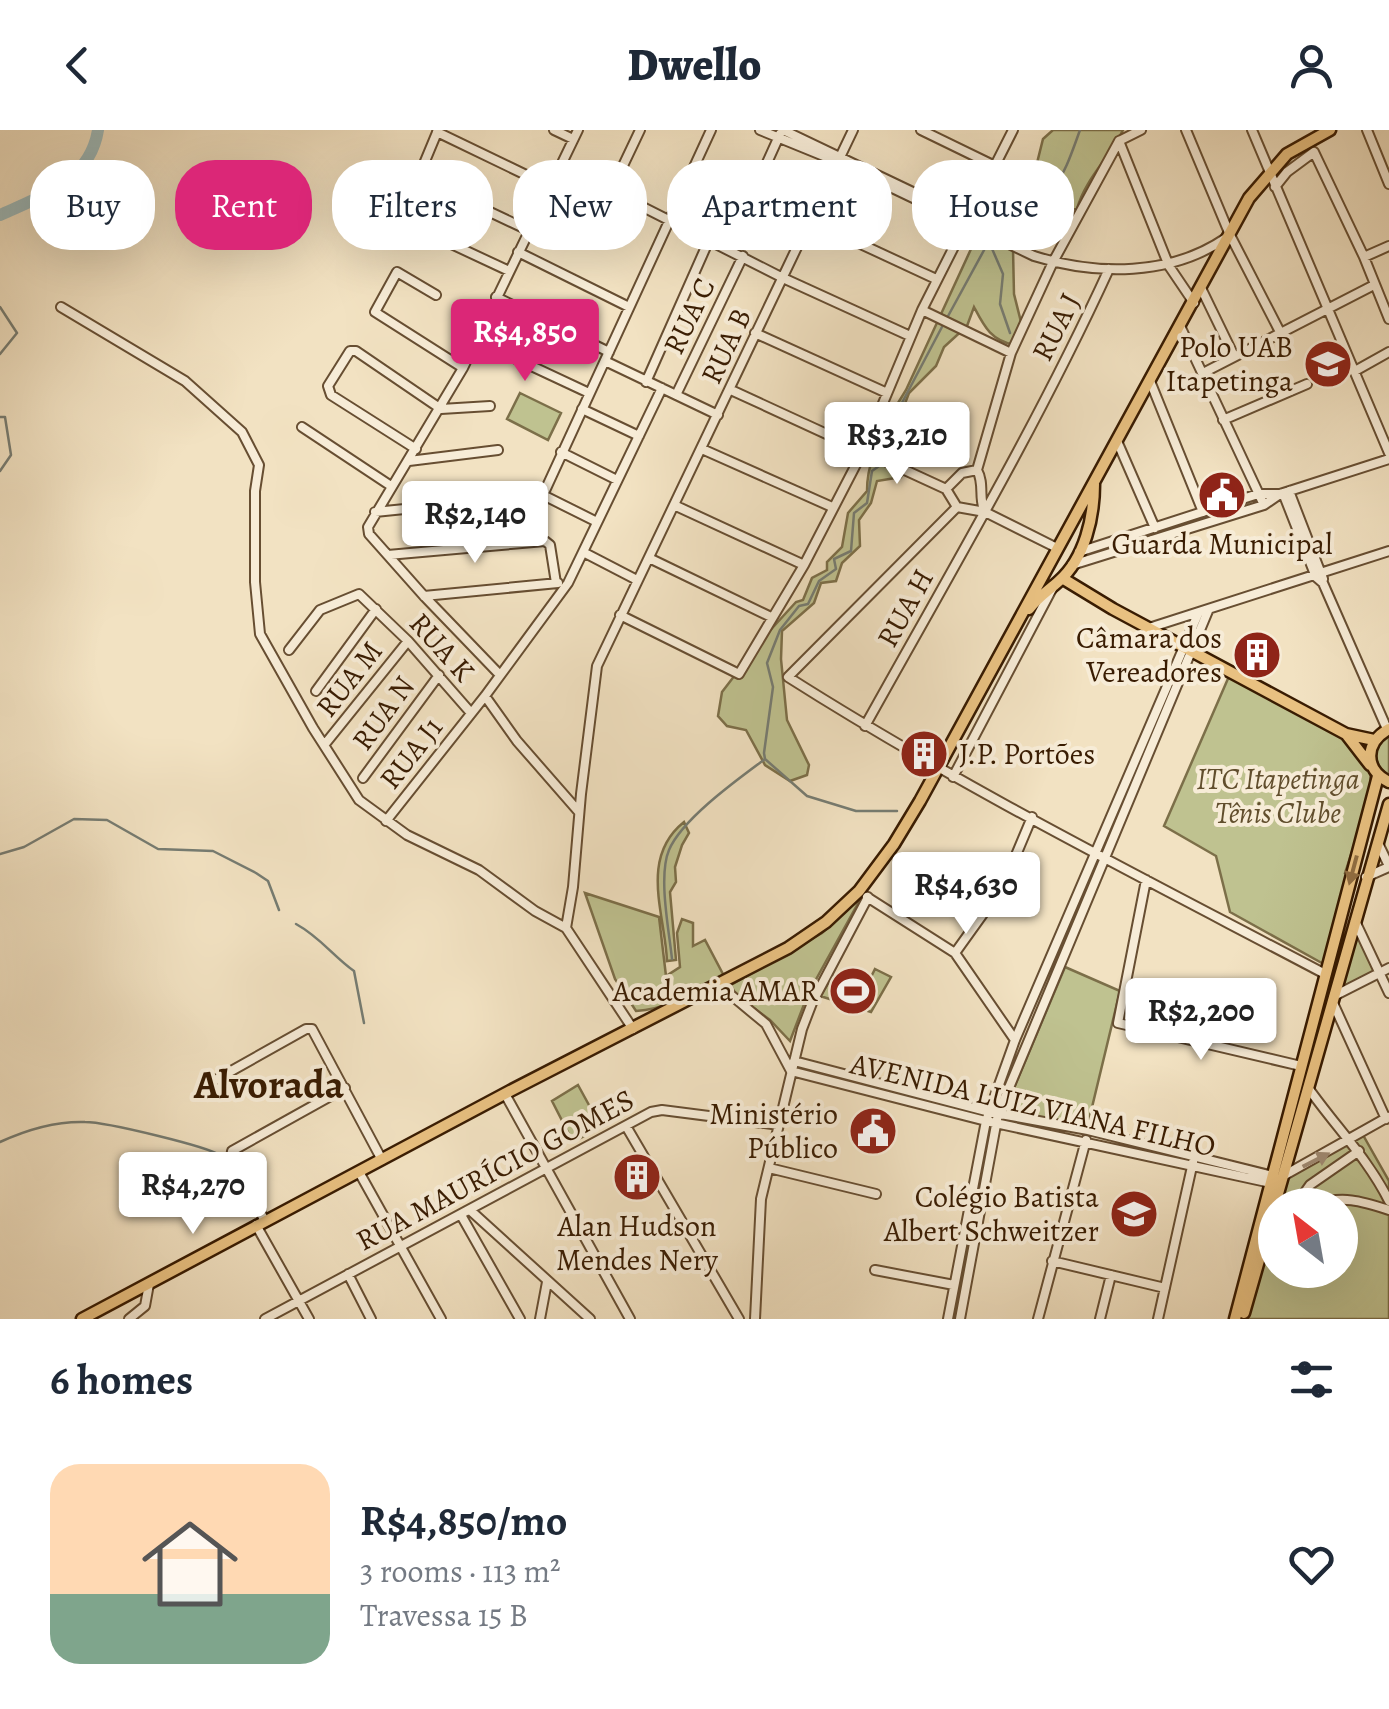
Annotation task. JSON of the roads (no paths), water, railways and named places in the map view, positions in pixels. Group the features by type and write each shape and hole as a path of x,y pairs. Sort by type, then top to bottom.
{"main road":[{"path":"82,1319 719,985 810,934 863,894 937,769 1249,198 1269,172 1299,146 1330,130"},
{"path":"1016,625 1072,565 1090,524 1094,484"},
{"path":"1042,573 1152,627 1346,734 1374,740"},
{"path":"1239,1319 1375,772 1370,753 1374,740 1388,729"},
{"path":"1346,734 1375,772 1389,782"},
{"path":"1272,1188 1308,1089 1389,804"},
{"path":"1292,1103 1308,1089"},
{"path":"1274,1181 1274,1188"},
{"path":"1239,1319 1258,1269"}],"street":[{"path":"554,130 576,135 563,160"},
{"path":"626,160 640,130"},
{"path":"697,160 711,130"},
{"path":"760,130 781,133 912,192"},
{"name":"RUA B","path":"838,158 853,130"},
{"path":"921,130 983,160"},
{"path":"998,160 1013,130"},
{"path":"985,512 977,470 1012,352 1053,262 1120,141 1141,130"},
{"path":"1186,130 1230,235 1280,332"},
{"path":"1072,565 1264,505 1284,493 1389,456 1252,130"},
{"path":"1367,130 1389,184"},
{"path":"513,168 438,131 417,177 513,223"},
{"path":"769,160 781,133"},
{"path":"1120,141 1169,266 1194,303"},
{"path":"1275,187 1287,172 1314,152 1389,319"},
{"path":"543,496 667,222"},
{"path":"1026,250 1053,262 1109,269 1169,266 1230,235"},
{"path":"1364,257 1389,246"},
{"path":"465,250 509,270"},
{"path":"646,382 705,250"},
{"path":"730,250 910,336"},
{"name":"RUA B","path":"566,928 598,666 797,250"},
{"path":"874,250 936,280"},
{"path":"620,614 738,674 804,565 863,451 950,250"},
{"path":"500,675 369,534 368,523 464,368 518,252 629,307"},
{"name":"RUA C","path":"676,395 743,256"},
{"name":"RUA J","path":"985,512 1109,269"},
{"path":"436,295 397,272 376,312 464,368"},
{"path":"1203,373 1374,284"},
{"path":"1202,290 1234,356"},
{"path":"496,297 609,352"},
{"path":"61,306 185,381 242,432 259,464 254,582 259,629 354,795 418,842 479,870 535,911 566,928 633,1029"},
{"path":"922,310 1012,352"},
{"path":"1181,328 1264,505"},
{"path":"755,333 887,393"},
{"path":"476,340 589,393"},
{"path":"416,449 330,395 328,386 350,352 354,350 441,409 490,406"},
{"path":"1354,371 1389,352"},
{"path":"605,362 718,415"},
{"path":"1150,382 1203,512"},
{"path":"1223,420 1306,384"},
{"name":"RUA C","path":"584,552 662,388"},
{"path":"731,390 946,490 957,507 985,512 1058,548"},
{"path":"582,409 638,436"},
{"path":"302,427 391,486"},
{"path":"1117,441 1155,528"},
{"path":"702,449 832,508"},
{"path":"409,462 498,450"},
{"path":"562,452 617,480"},
{"path":"946,490 962,473 977,470"},
{"path":"1079,552 1258,494 1284,493"},
{"path":"1284,493 1386,713 1388,729"},
{"path":"374,512 543,496 597,522"},
{"path":"674,505 804,565"},
{"path":"957,507 788,677 937,769 1326,974"},
{"name":"RUA H","path":"865,726 985,512"},
{"path":"388,555 545,541 550,545 556,583"},
{"path":"471,713 568,583 584,552 637,580"},
{"path":"1152,627 1321,578 1389,552"},
{"path":"648,558 771,618"},
{"path":"954,777 1058,582"},
{"path":"424,596 568,583"},
{"name":"RUA K","path":"289,650 326,606 359,594 408,641 471,713"},
{"path":"316,690 376,608"},
{"path":"992,1117 1100,855 1208,611"},
{"path":"1189,648 1198,614"},
{"name":"RUA M","path":"326,744 408,641"},
{"name":"RUA N","path":"363,778 438,675"},
{"path":"484,696 579,812"},
{"name":"RUA J1","path":"386,821 471,713"},
{"path":"955,952 1003,886 1032,817"},
{"path":"1366,878 1389,867 1378,842"},
{"path":"960,1319 992,1117 1015,1040 1100,855"},
{"path":"1146,880 1118,1023 1301,1066"},
{"path":"755,1319 759,1216 791,1066 812,1003 863,894 955,952 1015,1040"},
{"path":"1355,921 1389,993"},
{"path":"1274,1181 1388,1118 1334,1000 1389,968"},
{"path":"719,985 766,1024 791,1066"},
{"path":"208,1084 310,1028 382,1160"},
{"name":"AVENIDA LUIZ VIANA FILHO","path":"791,1066 1085,1142 1274,1181"},
{"path":"309,1319 231,1158 232,1151 345,1088"},
{"path":"1308,1089 1359,1151 1389,1201"},
{"path":"506,1094 630,1319"},
{"name":"RUA MAURÍCIO GOMES","path":"265,1319 652,1112 662,1110 779,1125"},
{"name":"AVENIDA LUIZ VIANA FILHO","path":"992,1117 1088,1130 1193,1162"},
{"path":"626,1126 739,1319"},
{"path":"1038,1319 1088,1130"},
{"path":"1308,1188 1359,1151"},
{"path":"1158,1319 1193,1162"},
{"path":"769,1168 876,1194"},
{"path":"359,1172 441,1319"},
{"path":"948,1319 979,1187"},
{"path":"1358,1200 1389,1210"},
{"path":"466,1213 590,1319"},
{"path":"466,1213 520,1319"},
{"path":"1052,1261 1165,1288"},
{"path":"874,1270 954,1285"},
{"path":"348,1274 372,1319"},
{"path":"1100,1319 1110,1275"},
{"path":"540,1319 548,1282"},
{"path":"128,1319 144,1306 148,1284"}],"waterway":[{"path":"0,215 47,193 74,174 93,148 98,130"},
{"path":"1069,160 1080,130"},
{"path":"947,318 984,250"},
{"path":"993,250 1003,274 1000,304 1010,333"},
{"path":"0,307 17,333 0,354"},
{"path":"887,457 895,445 895,416 943,325"},
{"path":"0,417 5,417 11,455 0,471"},
{"path":"882,464 872,471 867,503 854,513 851,551 834,559 836,569 819,581 808,604 799,606 780,630 767,663 773,687 764,753 765,759 807,796 856,811 897,811"},
{"path":"672,959 664,888 669,850 698,813 765,759"},
{"path":"0,854 24,847 74,819 107,820 158,849 213,851 256,873 268,881 279,910"},
{"path":"296,924 354,971 364,1023"},
{"path":"0,1142 41,1127 85,1122 197,1146 219,1155"}],"place":[{"name":"Polo UAB Itapetinga","path":"1328,364"},
{"name":"Guarda Municipal","path":"1222,495"},
{"name":"Câmara dos Vereadores","path":"1257,655"},
{"name":"J.P. Portões","path":"924,754"},
{"name":"Academia AMAR","path":"853,991"},
{"name":"Ministério Público","path":"873,1131"},
{"name":"Alan Hudson Mendes Nery","path":"637,1177"},
{"name":"Colégio Batista Albert Schweitzer","path":"1134,1214"}],"district":[{"name":"Alvorada","path":"269,1084"}],"park label":[{"name":"ITC Itapetinga Tênis Clube","path":"1278,796"}]}
